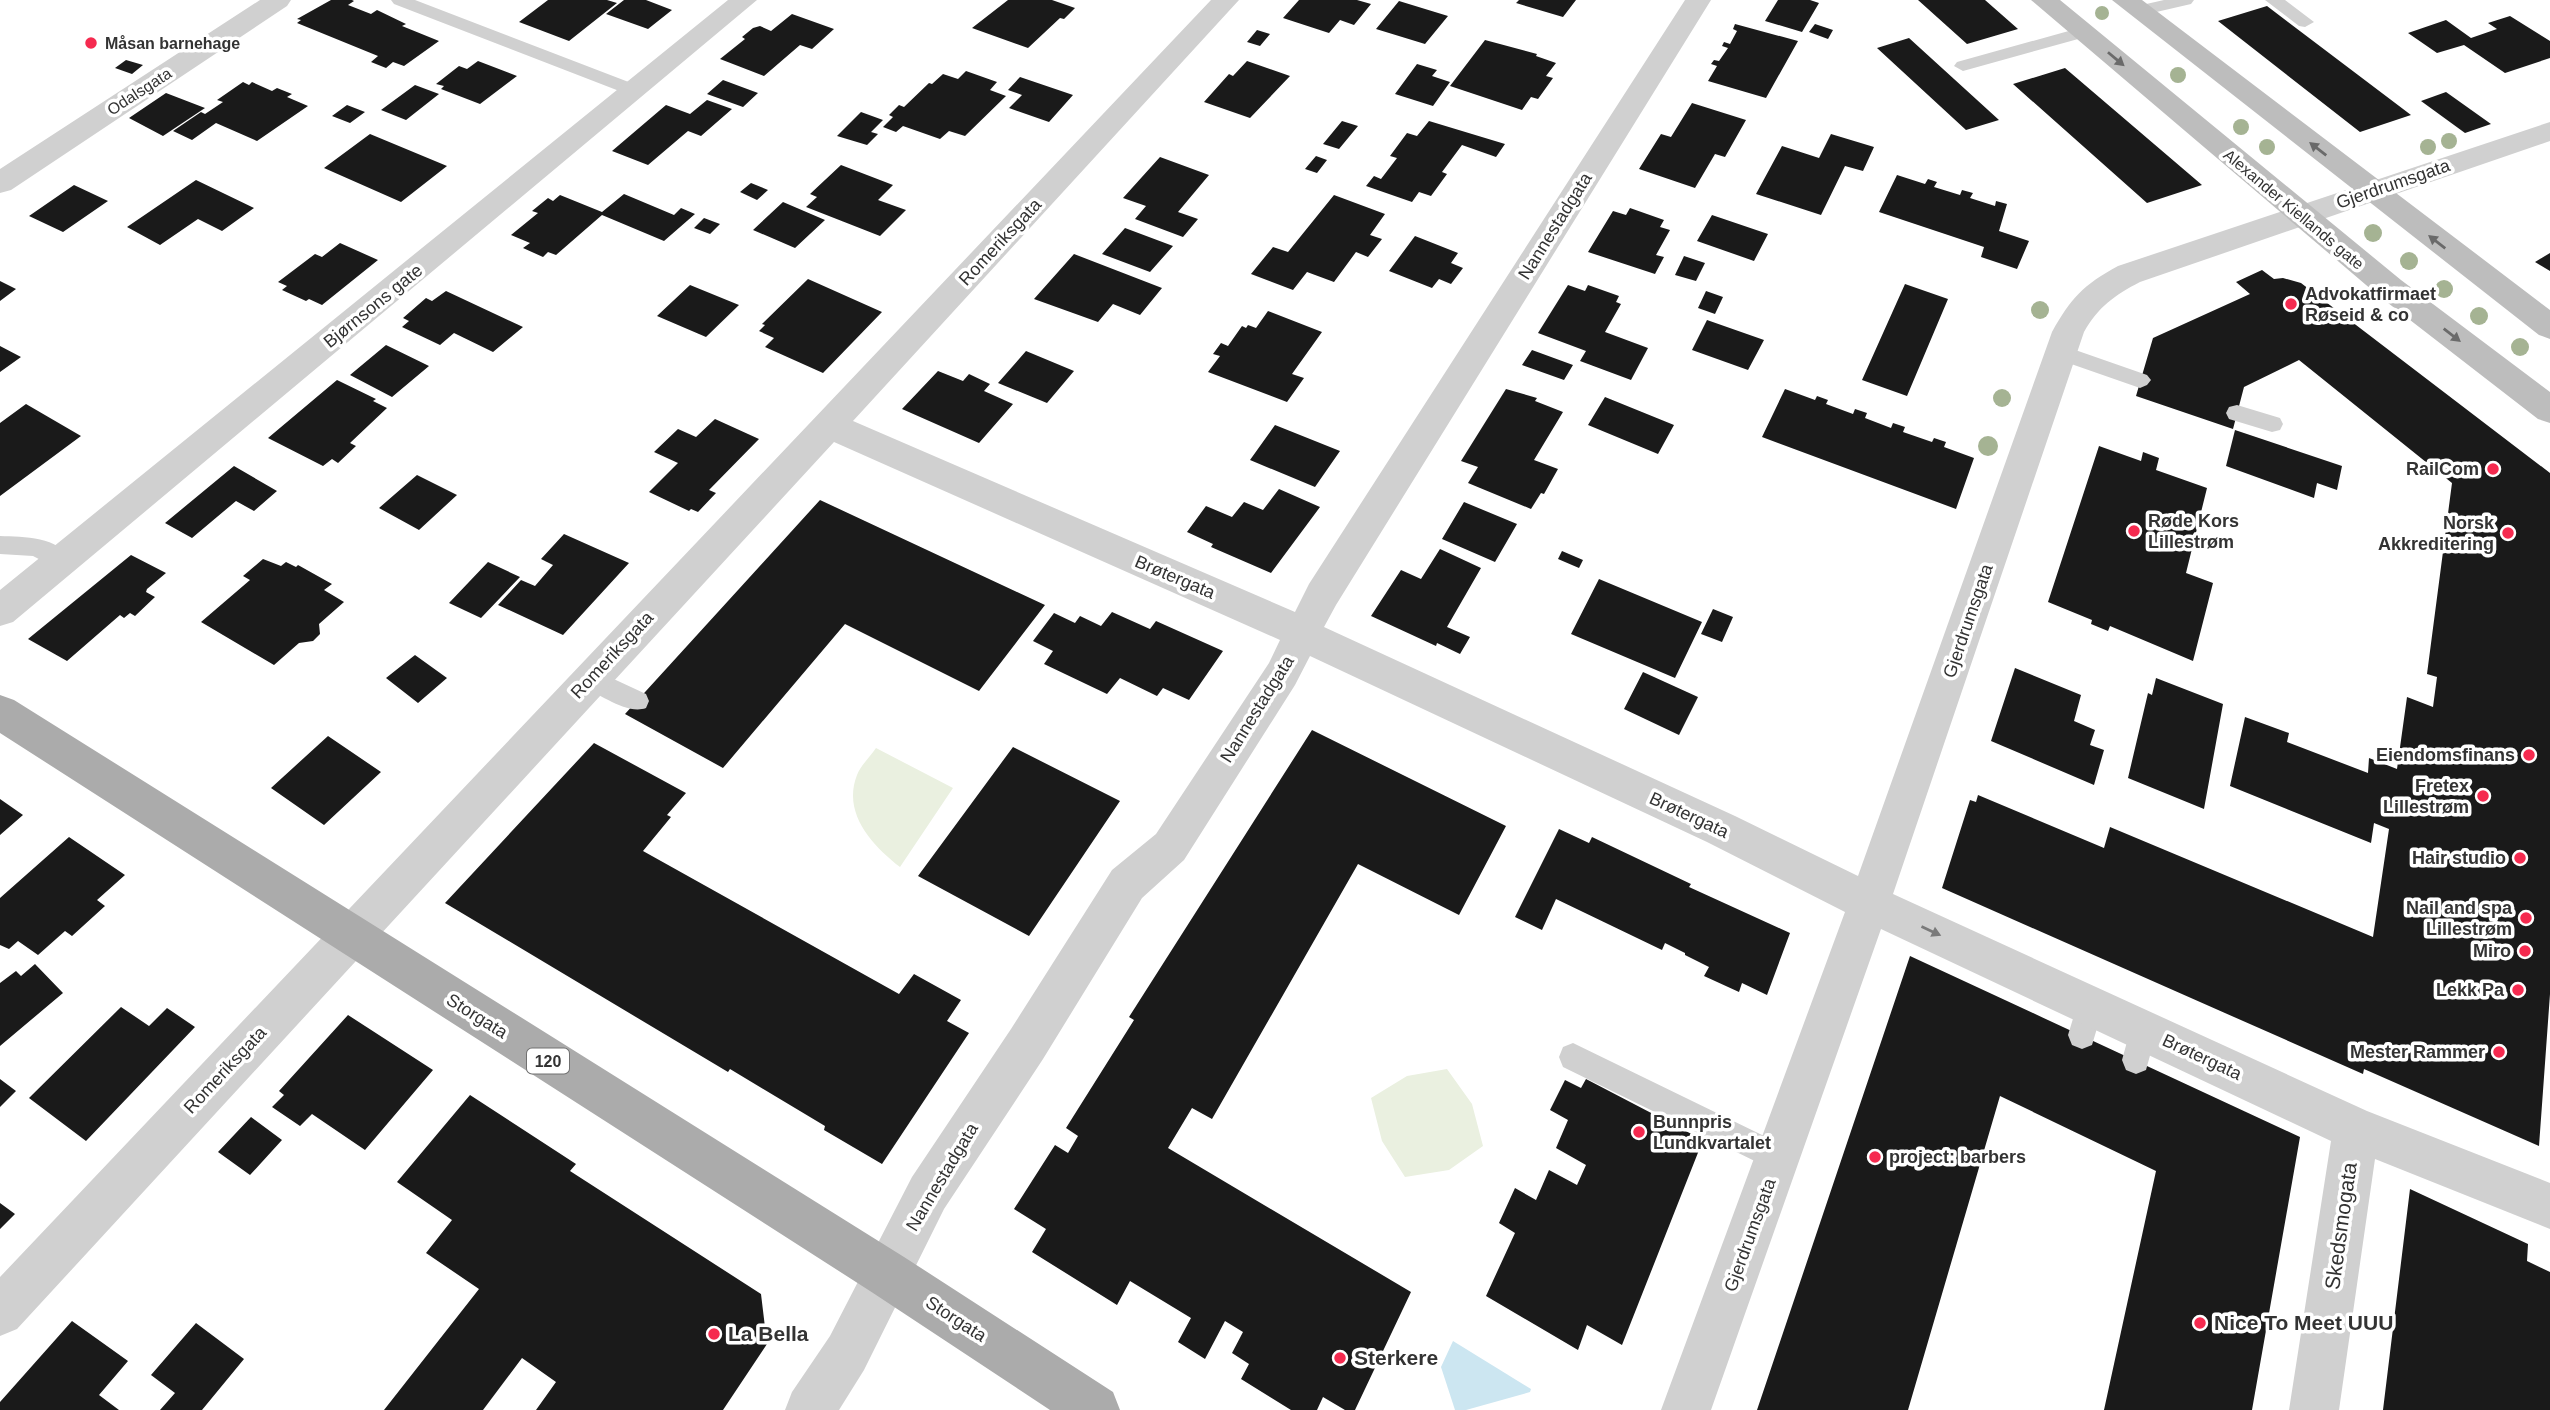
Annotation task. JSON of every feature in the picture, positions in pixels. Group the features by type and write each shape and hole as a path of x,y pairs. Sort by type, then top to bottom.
{"main road":[{"name":"Storgata","path":"0,712 887,1274 1095,1410"}],"street":[{"name":"Bjørnsons gate","path":"0,611 443,250 744,0"},
{"name":"Romeriksgata","path":"0,1312 1226,0"},
{"name":"Nannestadgata","path":"810,1410 847,1353 928,1192 1027,1044 1127,884 1170,847 1282,674 1322,594 1698,0"},
{"name":"Alexander Kiellands gate","path":"2044,0 2303,217 2550,410"},
{"name":"Odalsgata","path":"0,183 273,1"},
{"path":"2132,5 2550,327"},
{"name":"Gjerdrumsgata","path":"1686,1410 1779,1158 2068,332 2082,308 2101,289 2158,262 2303,217 2550,131"},
{"name":"Brøtergata","path":"828,425 1302,634 1721,830 1869,903 2086,1020 2140,1045 2550,1206"},
{"name":"Skedsmogata","path":"2314,1410 2356,1129"}],"lane":[{"path":"400,0 633,90"},
{"path":"2132,5 2185,0"},
{"path":"2274,0 2305,22"},
{"path":"1963,66 2083,32"},
{"path":"2061,353 2140,380"},
{"path":"2237,413 2272,424"},
{"path":"0,545 37,547 60,561"},
{"path":"590,678 637,701"},
{"path":"1573,1057 1779,1158"}],"green space":[{"path":"876,748 953,788 900,867 879,849 862,827 853,802 857,775"},
{"path":"1447,1069 1472,1104 1483,1146 1449,1170 1405,1177 1382,1141 1371,1098 1407,1076"}],"water":[{"path":"1453,1341 1531,1389 1530,1392 1466,1410 1455,1410 1441,1367"}],"building":[{"path":"331,0 352,0 354,1 348,5 371,14 377,10 406,24 402,26 439,41 404,66 393,62 386,68 371,62 378,56 297,23 301,20 297,19"},
{"path":"548,0 607,0 617,3 569,41 519,22"},
{"path":"624,0 646,0 672,10 648,29 606,14"},
{"path":"1008,0 1052,0 1075,8 1064,19 1060,18 1028,48 972,28"},
{"path":"1299,0 1357,0 1371,4 1354,25 1340,20 1329,33 1283,18"},
{"path":"1519,0 1576,0 1563,17 1516,3"},
{"path":"1778,0 1810,0 1819,3 1802,32 1765,21"},
{"path":"1918,0 1985,0 2018,29 1967,44"},
{"path":"1399,1 1448,16 1425,44 1376,29"},
{"path":"2267,6 2411,115 2360,132 2218,21"},
{"path":"792,14 834,29 812,49 800,45 764,76 720,59 745,39 742,37 753,28 760,26 771,31"},
{"path":"2510,16 2550,41 2550,58 2505,73 2464,45 2437,53 2408,33 2446,20 2471,38 2497,29 2488,23"},
{"path":"1735,24 1798,41 1766,98 1708,81 1717,66 1711,64 1714,60 1719,61 1728,48 1722,46 1724,42 1730,44 1737,31 1733,29"},
{"path":"1815,24 1833,30 1828,39 1809,32"},
{"path":"1257,30 1270,34 1260,46 1247,42"},
{"path":"1909,38 1999,120 1966,130 1877,48"},
{"path":"1485,40 1537,54 1536,56 1556,63 1546,76 1553,78 1538,99 1531,97 1522,110 1450,86"},
{"path":"126,60 143,65 132,74 115,68"},
{"path":"478,61 517,76 480,104 441,89 444,86 436,84 459,66 467,69"},
{"path":"1247,61 1290,76 1250,118 1204,102 1229,74 1233,76"},
{"path":"1417,64 1437,70 1432,76 1450,82 1433,106 1395,94"},
{"path":"2065,68 2202,185 2147,203 2013,84"},
{"path":"966,71 997,82 990,90 1006,96 965,136 949,131 940,139 903,126 896,132 883,127 893,117 889,115 899,105 904,107 929,83 932,84 943,74 958,79"},
{"path":"1020,77 1073,95 1049,122 1009,108 1022,95 1008,90"},
{"path":"723,80 758,93 743,107 707,94"},
{"path":"243,82 249,85 252,82 272,91 277,88 292,94 287,97 308,106 257,141 216,123 192,140 173,131 201,112 205,114 223,102 217,100"},
{"path":"415,85 439,94 406,120 381,110"},
{"path":"2446,92 2491,124 2465,133 2421,101"},
{"path":"166,93 205,108 163,136 129,118"},
{"path":"707,100 732,109 701,136 688,131 648,165 612,151 666,105 690,114"},
{"path":"1692,103 1746,120 1725,157 1715,154 1695,188 1639,169 1661,134 1671,137"},
{"path":"347,105 365,112 350,123 332,116"},
{"path":"861,112 883,120 871,132 878,134 867,145 837,136"},
{"path":"1342,121 1358,126 1339,149 1323,144"},
{"path":"1429,121 1505,144 1496,157 1462,145 1442,172 1447,174 1431,196 1419,192 1412,202 1366,186 1374,176 1381,179 1397,158 1390,156 1407,133 1417,136"},
{"path":"370,134 447,166 401,202 324,168"},
{"path":"1831,134 1874,147 1863,171 1845,166 1821,215 1756,194 1782,146 1819,158"},
{"path":"1316,156 1327,160 1317,173 1305,169"},
{"path":"1160,157 1209,175 1178,212 1198,219 1183,237 1135,219 1146,206 1123,198"},
{"path":"841,165 893,185 878,200 906,210 880,236 806,207 817,197 810,194"},
{"path":"1897,175 1925,184 1928,179 1937,182 1934,187 1960,195 1962,190 1973,193 1970,198 1995,206 1996,201 2007,204 1999,231 2029,241 2017,269 1981,257 1984,247 1879,212"},
{"path":"196,180 254,208 222,231 198,219 160,245 127,227"},
{"path":"751,183 768,190 757,200 740,192"},
{"path":"74,185 108,201 63,232 29,216"},
{"path":"624,194 674,215 681,208 695,214 664,241 602,215 556,255 548,252 543,257 523,248 530,243 511,235 538,213 532,211 548,198 553,201 560,195 602,212"},
{"path":"1334,195 1385,214 1370,235 1382,239 1368,257 1356,252 1334,282 1307,272 1293,290 1251,274 1273,247 1288,252"},
{"path":"783,202 825,220 795,248 753,230"},
{"path":"1630,208 1664,220 1660,227 1670,230 1656,255 1664,257 1655,274 1588,252 1613,211 1626,215"},
{"path":"1712,215 1768,234 1754,261 1697,241"},
{"path":"704,218 720,224 710,234 694,228"},
{"path":"1125,228 1173,246 1150,272 1102,254"},
{"path":"1415,236 1458,253 1451,263 1463,268 1451,284 1439,279 1432,288 1389,271"},
{"path":"340,243 378,260 322,305 282,290 287,286 278,282 315,254 322,257"},
{"path":"2550,253 2550,271 2535,262"},
{"path":"1074,254 1162,288 1140,315 1113,304 1098,322 1034,299"},
{"path":"1684,256 1705,263 1696,281 1675,275"},
{"path":"2262,270 2274,279 2283,278 2301,283 2550,473 2550,994 2539,1146 2364,1069 2363,1074 1942,888 1970,800 1976,802 1978,795 2104,848 2110,827 2373,937 2389,829 2374,823 2371,843 2230,786 2245,717 2289,733 2287,742 2368,773 2369,758 2397,769 2407,697 2433,707 2437,677 2427,674 2452,483 2299,360 2244,387 2233,429 2136,396 2153,338 2250,294 2236,282"},
{"path":"808,279 882,312 823,373 765,347 774,338 759,331 765,325 762,324"},
{"path":"0,281 16,289 0,301"},
{"path":"1905,284 1948,299 1907,396 1862,380"},
{"path":"690,285 739,305 706,337 657,316"},
{"path":"1568,285 1585,291 1588,285 1619,296 1616,302 1621,304 1605,332 1648,348 1631,380 1580,361 1586,351 1538,333"},
{"path":"446,291 523,327 493,352 454,333 440,345 402,327 409,321 403,318 426,298 432,301"},
{"path":"1706,291 1723,297 1715,314 1698,308"},
{"path":"1268,311 1322,332 1292,374 1304,378 1287,402 1208,372 1220,356 1213,354 1221,343 1228,346 1242,326 1256,328"},
{"path":"1707,320 1764,340 1748,370 1692,350"},
{"path":"386,345 429,366 392,397 350,375"},
{"path":"0,346 21,357 0,372"},
{"path":"1532,350 1573,365 1564,380 1522,365"},
{"path":"1026,351 1074,371 1047,403 998,383"},
{"path":"938,371 963,381 969,374 990,384 984,391 1013,404 979,443 902,409"},
{"path":"337,380 376,399 373,401 387,408 350,443 356,446 338,463 332,459 323,466 268,438"},
{"path":"1506,389 1537,398 1535,401 1563,412 1534,460 1558,469 1544,494 1541,493 1531,509 1468,483 1478,467 1461,461"},
{"path":"1785,389 1815,400 1817,396 1828,400 1826,404 1853,414 1855,409 1867,413 1865,418 1891,428 1893,423 1905,427 1903,432 1932,442 1934,438 1946,442 1944,447 1974,458 1956,509 1762,437"},
{"path":"1605,397 1674,425 1658,454 1588,425"},
{"path":"26,404 81,436 0,496 0,423"},
{"path":"715,419 759,439 709,490 716,493 698,512 691,509 689,511 649,492 678,463 654,452 678,429 696,437"},
{"path":"1275,425 1340,451 1315,487 1250,460"},
{"path":"2235,430 2342,466 2337,490 2317,483 2314,498 2226,466"},
{"name":"Røde Kors Lillestrøm","path":"2099,446 2141,461 2143,452 2159,458 2156,470 2207,488 2186,573 2213,583 2193,661 2110,626 2108,631 2091,624 2092,620 2048,602"},
{"path":"234,466 277,491 254,511 236,501 192,538 165,523"},
{"path":"417,475 457,495 419,530 379,508"},
{"path":"1279,489 1320,507 1271,573 1211,547 1213,544 1187,532 1206,506 1232,517 1244,502 1263,510"},
{"path":"820,500 1045,605 979,691 845,624 723,768 625,714"},
{"path":"1464,502 1517,524 1495,562 1442,539"},
{"path":"564,534 629,563 563,635 498,605 521,580 535,586 553,565 541,559"},
{"path":"1440,549 1481,568 1447,627 1470,637 1460,654 1371,616 1401,570 1421,579"},
{"path":"1562,551 1583,560 1579,568 1558,559"},
{"path":"131,555 166,573 147,589 146,592 155,597 135,616 130,613 124,618 120,615 67,661 28,639"},
{"path":"263,559 281,566 286,562 296,567 298,565 332,584 324,590 344,602 319,624 320,634 313,641 299,643 274,665 201,622 250,580 243,576"},
{"path":"488,562 520,577 481,618 449,603"},
{"path":"1599,579 1702,622 1675,678 1571,634"},
{"path":"1713,609 1733,617 1722,642 1701,634"},
{"path":"1112,612 1150,629 1156,621 1223,651 1189,700 1163,688 1157,696 1120,678 1107,694 1044,664 1053,651 1033,641 1054,613 1075,623 1080,616 1101,626"},
{"path":"415,655 447,678 418,703 386,678"},
{"path":"2015,668 2081,695 2074,721 2095,730 2090,745 2104,750 2094,785 1991,741"},
{"path":"1643,672 1698,697 1679,735 1624,709"},
{"path":"2156,678 2223,704 2204,809 2128,778 2148,693 2152,695"},
{"path":"1312,730 1506,826 1459,915 1358,864 1212,1119 1192,1108 1168,1148 1411,1292 1355,1410 1345,1410 1323,1397 1317,1410 1291,1410 1241,1379 1249,1364 1232,1353 1243,1332 1225,1321 1205,1359 1178,1342 1191,1318 1130,1281 1117,1305 1032,1252 1046,1229 1014,1209 1055,1145 1068,1153 1078,1136 1066,1128 1134,1020 1129,1017"},
{"path":"328,736 381,772 324,825 271,788"},
{"path":"594,743 686,793 667,815 671,817 643,851 899,994 914,974 961,1000 947,1021 969,1033 882,1164 730,1069 728,1072 445,903"},
{"path":"1013,747 1120,801 1029,936 918,876"},
{"path":"0,799 23,815 0,835"},
{"path":"1559,829 1589,843 1592,837 1691,884 1689,887 1790,933 1767,995 1742,983 1739,992 1704,976 1709,967 1685,953 1665,943 1662,950 1556,899 1542,930 1515,917"},
{"path":"69,837 125,875 97,900 105,906 72,936 65,931 38,955 18,941 9,949 0,945 0,898"},
{"path":"1910,956 2300,1137 2252,1410 2104,1410 2156,1171 2000,1096 1908,1410 1757,1410"},
{"path":"35,964 63,993 0,1046 0,983 16,971 21,976"},
{"path":"121,1007 149,1026 167,1008 195,1027 86,1141 29,1098"},
{"path":"348,1015 433,1070 365,1150 312,1114 300,1126 272,1107 284,1095 279,1091"},
{"path":"0,1079 16,1091 0,1107"},
{"path":"1586,1079 1703,1140 1622,1345 1587,1325 1578,1350 1486,1296 1515,1233 1499,1223 1515,1188 1536,1200 1549,1170 1577,1185 1586,1165 1556,1148 1568,1120 1550,1110 1565,1080 1581,1088"},
{"path":"470,1095 576,1164 570,1171 761,1294 767,1344 723,1410 536,1410 556,1382 522,1358 483,1410 384,1410 479,1289 426,1253 452,1220 397,1182"},
{"path":"251,1117 282,1140 250,1175 218,1152"},
{"path":"2410,1189 2528,1244 2527,1261 2550,1272 2550,1410 2383,1410"},
{"path":"0,1203 15,1214 0,1229"},
{"path":"72,1321 128,1361 99,1395 119,1410 0,1410 0,1402"},
{"path":"196,1323 244,1359 202,1410 160,1410 175,1393 151,1375"}],"place":[{"name":"Måsan barnehage","path":"91,43"},
{"name":"Advokatfirmaet Røseid & co","path":"2291,304"},
{"name":"RailCom","path":"2493,469"},
{"name":"Røde Kors Lillestrøm","path":"2134,531"},
{"name":"Norsk Akkreditering","path":"2508,533"},
{"name":"Eiendomsfinans","path":"2529,755"},
{"name":"Fretex Lillestrøm","path":"2483,796"},
{"name":"Hair studio","path":"2520,858"},
{"name":"Nail and spa Lillestrøm","path":"2526,918"},
{"name":"Miro","path":"2525,951"},
{"name":"Lekk Pa","path":"2518,990"},
{"name":"Mester Rammer","path":"2499,1052"},
{"name":"Bunnpris Lundkvartalet","path":"1639,1132"},
{"name":"project: barbers","path":"1875,1157"},
{"name":"Nice To Meet UUU","path":"2200,1323"},
{"name":"La Bella","path":"714,1334"},
{"name":"Sterkere","path":"1340,1358"}]}
